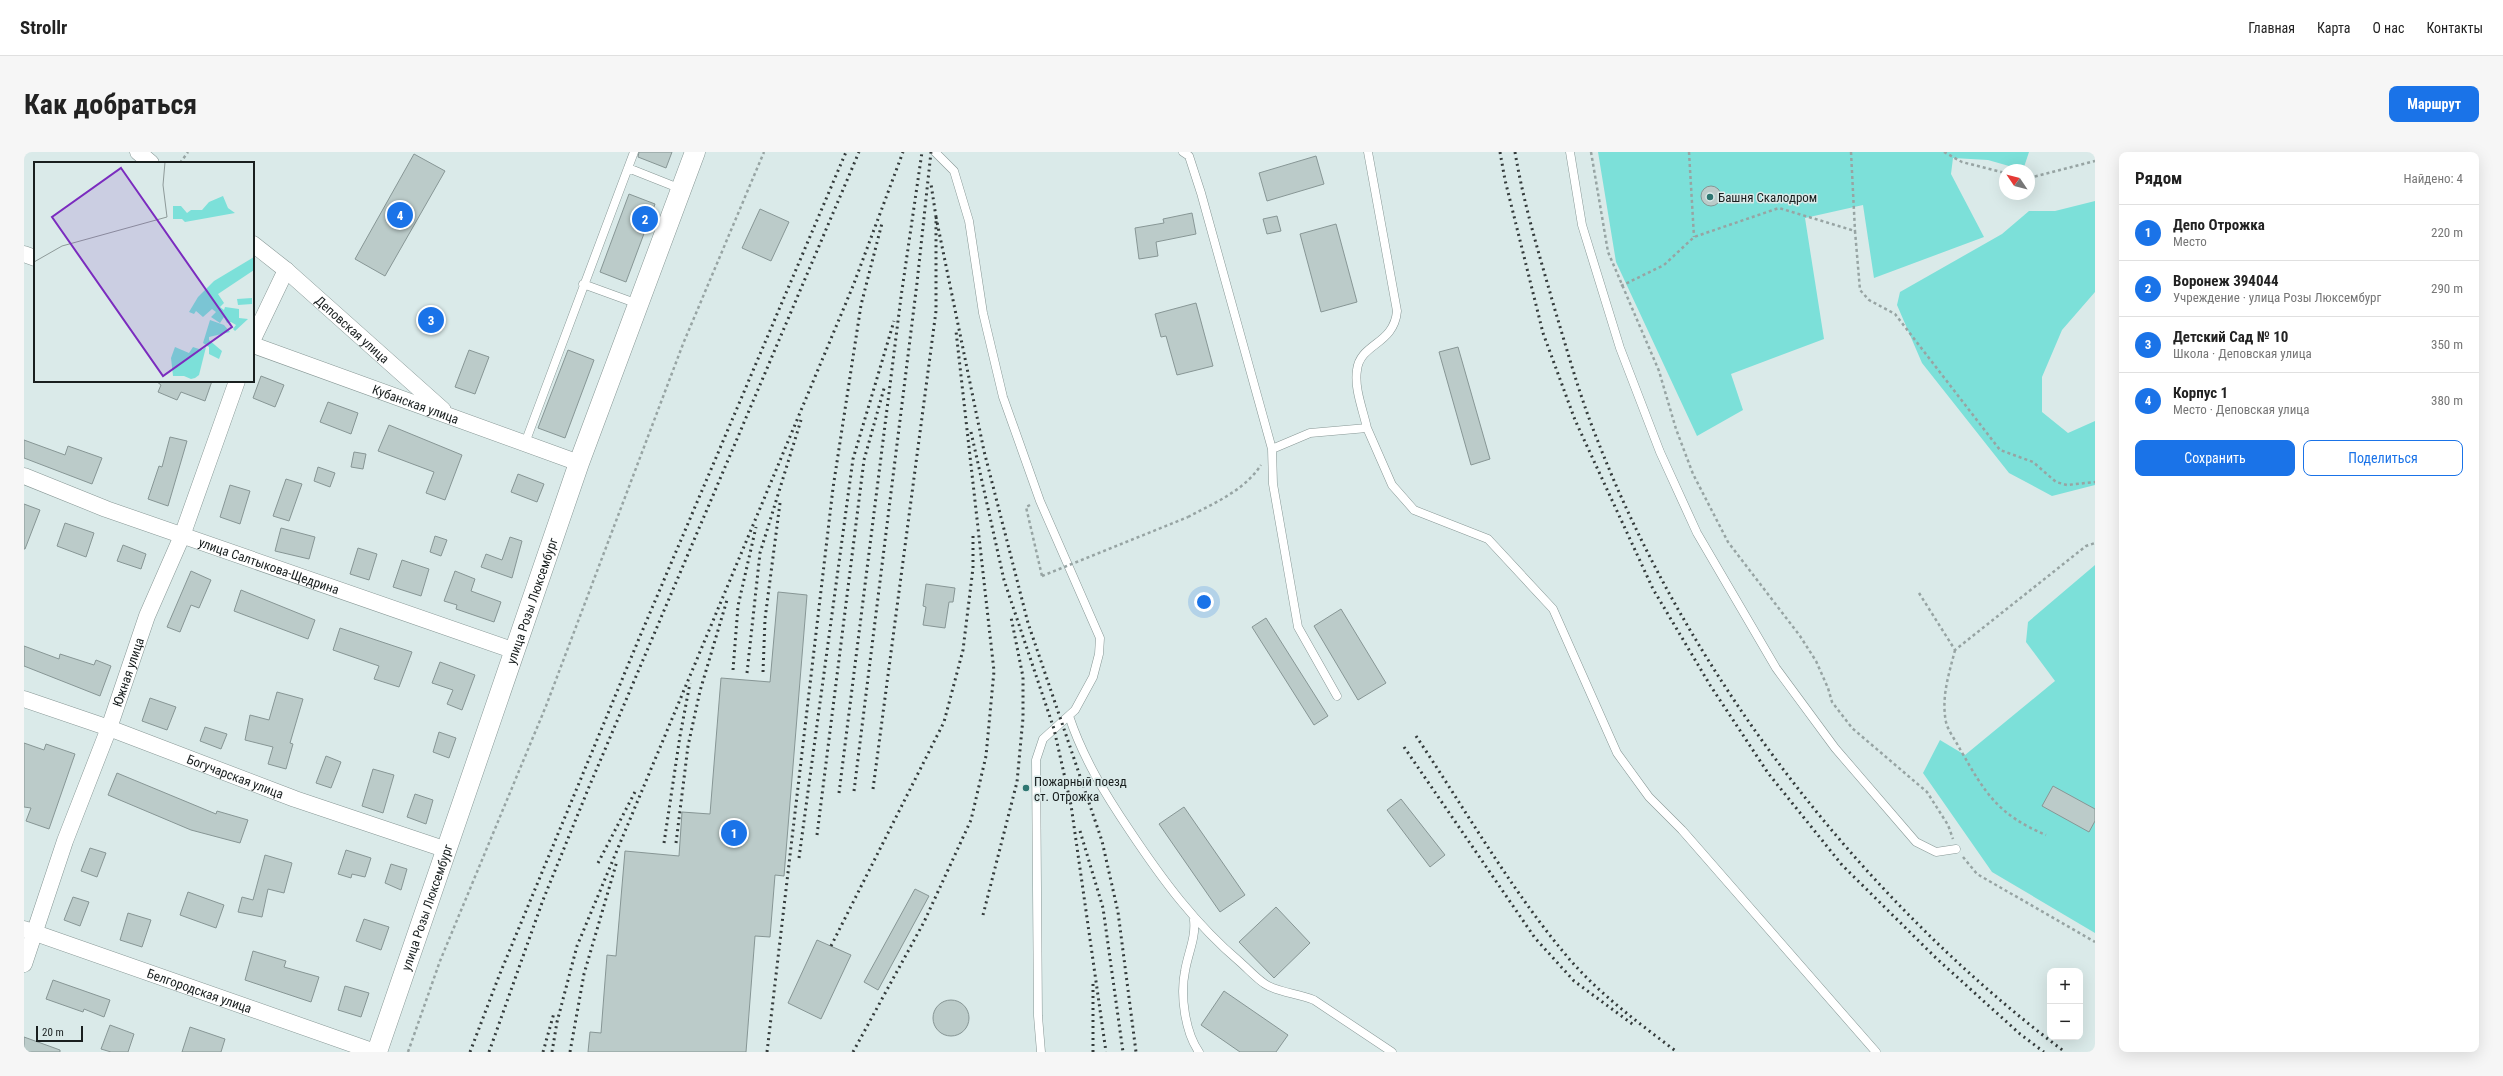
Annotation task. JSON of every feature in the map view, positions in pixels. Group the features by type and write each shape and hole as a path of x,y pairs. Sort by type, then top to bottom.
{"street":[{"path":"138,152 150,162"},
{"name":"улица Розы Люксембург","path":"376,1052 447,850 579,463 695,152"},
{"name":"Деповская улица","path":"254,245 286,270 450,416"},
{"path":"24,254 34,258"},
{"path":"254,337 286,270"},
{"name":"Кубанская улица","path":"254,344 579,463"},
{"name":"Южная улица","path":"24,964 29,931 109,728 147,616 182,536 237,382"},
{"name":"улица Салтыкова-Щедрина","path":"24,476 182,536 515,652"},
{"name":"Богучарская улица","path":"24,699 109,728 295,799 359,819 447,850"},
{"name":"Белгородская улица","path":"29,931 376,1052"}],"lane":[{"path":"525,443 583,284 634,152"},
{"path":"935,152 954,171 970,221 983,313 1003,397 1040,501 1100,638 1100,654 1093,677 1075,710 1042,739 1036,760 1038,1016 1041,1052"},
{"path":"1183,152 1190,156 1272,449 1273,484 1298,627 1337,696"},
{"path":"1368,152 1397,311 1396,324 1390,334 1367,351 1357,368 1356,379 1367,428 1392,485 1414,510 1488,539 1553,608 1617,752 1649,796 1682,830 1876,1052"},
{"path":"1570,152 1582,225 1620,348 1660,452 1697,533 1776,668 1835,748 1916,842 1936,852 1956,848"},
{"path":"628,168 681,189"},
{"path":"583,284 638,304"},
{"path":"1272,449 1310,433 1367,428"},
{"path":"1069,716 1080,749 1109,799 1158,872 1194,920 1214,940 1266,984 1277,989 1300,993 1314,1000 1392,1052"},
{"path":"1194,920 1194,937 1184,972 1184,994 1189,1032 1198,1052"}],"path":[{"path":"181,162 188,152"},
{"path":"408,1052 440,961 546,706 683,344 764,152"},
{"path":"1591,152 1608,252 1621,286 1641,327 1658,371 1676,429 1693,474 1728,542 1800,636 1816,661 1828,688 1832,702 1852,728 1927,792 1948,825 1956,848 1977,874 2095,942"},
{"path":"1689,152 1694,237"},
{"path":"1851,152 1855,232 1860,290 1869,300 1895,314 2000,450 2032,462 2056,482 2067,485 2095,482"},
{"path":"1944,152 1962,162 1999,171"},
{"path":"2035,176 2095,161"},
{"path":"1621,286 1664,264 1694,237 1779,208 1855,232"},
{"path":"1026,507 1042,576 1188,517 1229,496 1252,478 1272,449"},
{"path":"2046,835 2022,825 1995,804 1970,766 1946,723 1944,691 1954,650 2086,546 2095,543"},
{"path":"1919,593 1954,650"}],"shaded area":[{"path":"1598,152 2029,152 2025,164 2002,164 1988,160 1953,158 1951,174 1984,237 1874,278 1863,205 1805,218 1824,339 1731,374 1743,410 1697,436 1616,262"},
{"path":"2095,201 2095,292 2062,330 2042,377 2042,412 2068,433 2095,421 2095,485 2052,496 2009,473 1922,363 1897,305 1900,292 2002,234 2029,211 2055,211"},
{"path":"2095,565 2095,933 1992,872 1923,773 1940,740 1965,755 2055,681 2026,642 2028,622"}],"building":[{"path":"639,152 672,152 666,168 638,157"},
{"path":"414,154 445,171 385,276 355,259"},
{"path":"1316,156 1324,184 1267,201 1259,173"},
{"path":"1707,186 1715,186 1721,192 1721,200 1715,206 1707,206 1701,200 1701,192"},
{"path":"629,194 655,204 626,282 600,272"},
{"path":"760,209 789,222 771,261 742,248"},
{"path":"1192,213 1196,234 1156,242 1158,256 1139,259 1135,228 1164,223 1163,219"},
{"path":"1277,216 1281,231 1267,234 1263,219"},
{"path":"1336,224 1357,302 1321,312 1300,234"},
{"path":"1196,303 1213,366 1177,375 1166,336 1161,337 1155,314"},
{"path":"1458,347 1490,459 1471,465 1439,352"},
{"path":"469,350 489,357 475,394 455,387"},
{"path":"568,350 594,360 565,438 538,428"},
{"path":"261,376 284,385 275,407 253,398"},
{"path":"157,382 212,382 205,401 181,392 177,400 158,392 161,385"},
{"path":"328,402 358,413 351,434 320,422"},
{"path":"389,425 462,455 445,500 426,493 434,472 378,451"},
{"path":"170,437 187,441 168,506 148,499 159,466 162,467"},
{"path":"24,440 65,455 68,446 102,458 92,484 24,458"},
{"path":"354,452 366,454 363,469 351,467"},
{"path":"318,467 335,473 330,487 314,481"},
{"path":"518,474 544,484 537,502 511,492"},
{"path":"286,479 302,484 289,521 273,516"},
{"path":"230,485 250,491 240,524 220,517"},
{"path":"24,504 40,510 25,549 24,549"},
{"path":"65,523 94,533 86,557 57,546"},
{"path":"281,528 315,537 309,559 275,551"},
{"path":"435,536 447,540 441,556 430,552"},
{"path":"510,537 522,541 512,578 481,567 486,554 502,560"},
{"path":"123,545 146,554 141,569 117,561"},
{"path":"358,548 377,554 369,580 350,574"},
{"path":"402,560 429,569 421,596 393,587"},
{"path":"191,571 211,580 199,608 191,605 180,632 167,627"},
{"path":"455,571 475,579 471,591 501,602 494,622 456,609 457,605 444,601"},
{"path":"926,584 955,588 953,602 949,602 945,628 923,625 926,607 923,606"},
{"path":"241,590 315,620 308,639 234,611"},
{"path":"778,592 807,595 784,876 775,875 770,937 755,936 746,1052 588,1052 590,1032 601,1033 607,955 616,956 625,851 679,856 682,812 710,814 721,678 770,682"},
{"path":"1341,609 1386,683 1358,700 1314,626"},
{"path":"1266,618 1328,716 1314,725 1252,627"},
{"path":"340,628 412,652 399,687 374,679 379,666 333,650"},
{"path":"24,646 59,659 60,654 94,665 96,660 111,666 100,696 24,666"},
{"path":"440,662 475,675 462,710 447,704 453,690 432,683"},
{"path":"277,692 303,699 290,743 293,744 286,769 268,764 273,747 245,740 250,715 269,720"},
{"path":"150,698 176,707 167,730 142,721"},
{"path":"205,727 227,734 221,749 200,741"},
{"path":"439,732 456,738 449,758 433,752"},
{"path":"24,743 44,750 46,744 75,754 49,829 26,821 31,808 24,807"},
{"path":"326,756 341,762 331,788 316,783"},
{"path":"373,769 394,775 383,813 362,806"},
{"path":"117,773 216,814 217,811 248,820 240,843 191,830 108,795"},
{"path":"2053,786 2095,809 2095,821 2089,832 2042,806"},
{"path":"415,794 433,800 426,824 407,817"},
{"path":"1401,799 1445,855 1430,867 1387,810"},
{"path":"1184,807 1245,895 1220,912 1159,824"},
{"path":"90,848 106,853 97,877 81,871"},
{"path":"346,850 371,858 365,877 352,874 351,878 338,874"},
{"path":"265,855 292,863 284,893 268,889 262,917 238,912 242,897 253,900"},
{"path":"391,864 407,869 401,890 385,883"},
{"path":"915,889 929,896 878,990 864,982"},
{"path":"188,892 224,905 216,928 180,915"},
{"path":"73,897 89,902 80,926 64,920"},
{"path":"1276,907 1310,943 1274,978 1239,942"},
{"path":"128,913 151,920 142,947 120,940"},
{"path":"364,919 389,927 381,950 356,941"},
{"path":"817,940 851,955 821,1019 788,1003"},
{"path":"253,951 286,961 284,967 319,977 311,1002 245,980"},
{"path":"53,980 110,1000 104,1017 84,1009 83,1012 46,999"},
{"path":"345,986 369,993 361,1017 338,1010"},
{"path":"1224,991 1288,1035 1276,1052 1240,1052 1201,1025"},
{"path":"955,1000 964,1005 968,1011 968,1025 964,1031 955,1036 947,1036 938,1031 934,1025 933,1014 938,1005 944,1001"},
{"path":"110,1025 134,1034 128,1052 111,1052 101,1049"},
{"path":"190,1027 225,1039 221,1052 182,1052"},
{"path":"24,1037 60,1050 60,1052 24,1052"}],"railway":[{"path":"470,1052 499,976 638,641 846,152"},
{"path":"489,1052 543,900 589,787 859,152"},
{"path":"552,1052 557,1022 577,946 853,286 903,152"},
{"path":"839,793 901,297 922,152"},
{"path":"854,791 917,283 931,152"},
{"path":"1500,152 1505,180 1543,333 1575,420 1653,589 1710,685 1768,773 1842,865 1936,958 2020,1034 2044,1052"},
{"path":"1515,152 1523,192 1538,251 1585,407 1597,439 1635,527 1680,613 1732,697 1789,777 1852,854 1919,925 1990,992 2065,1052"},
{"path":"873,789 936,311 936,217 931,184"},
{"path":"936,217 984,451 1028,623 1102,841 1118,912 1136,1052"},
{"path":"767,1052 833,488 861,305 882,223"},
{"path":"799,858 853,459 894,321"},
{"path":"853,1052 924,922 971,820 986,756 994,671 956,331"},
{"path":"817,835 864,460 885,385"},
{"path":"747,673 760,553 801,420"},
{"path":"971,432 1004,580 1054,729 1071,805 1106,1052"},
{"path":"763,672 765,619 780,503"},
{"path":"733,670 738,606 756,527"},
{"path":"831,946 944,722 963,650 973,568 973,535"},
{"path":"676,843 688,746 700,691 727,600"},
{"path":"983,915 1017,782 1023,718 1023,677 1011,617"},
{"path":"664,843 680,736 690,683"},
{"path":"1416,736 1490,851 1530,908 1571,961 1608,998 1677,1052"},
{"path":"1404,747 1535,938 1574,981 1635,1026"},
{"path":"598,863 636,790"},
{"path":"1080,831 1103,908 1123,1052"},
{"path":"570,1052 584,974 617,861"},
{"path":"1093,984 1093,1052"},
{"path":"543,1052 554,1013"}],"place":[{"name":"Башня Скалодром","path":"1710,197"},
{"name":"Корпус 1","path":"400,215"},
{"name":"Воронеж 394044","path":"645,219"},
{"name":"Детский Сад № 10","path":"431,320"},
{"name":"Пожарный поезд ст. Отрожка","path":"1026,788"},
{"name":"Депо Отрожка","path":"734,833"}]}
